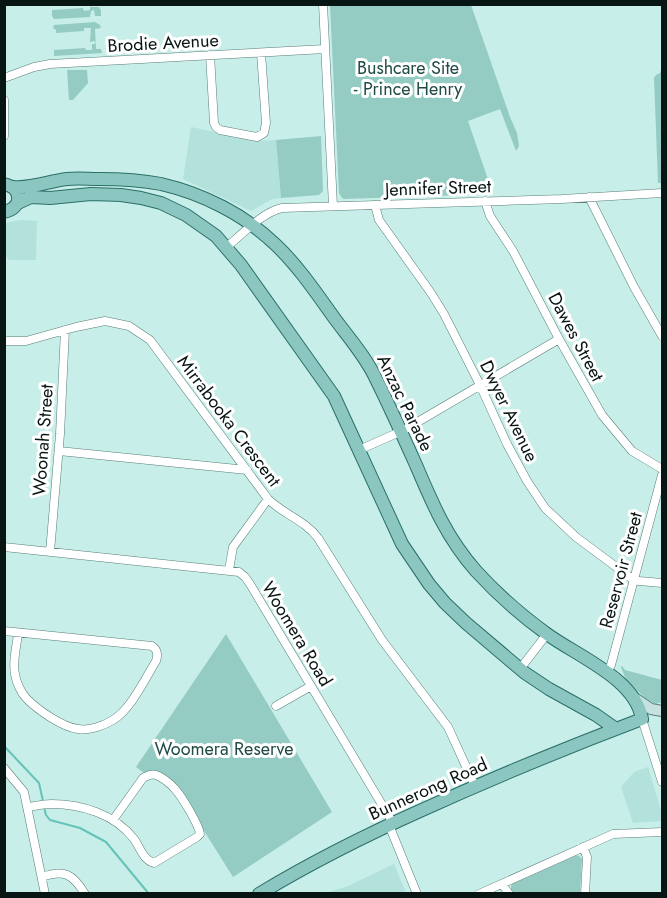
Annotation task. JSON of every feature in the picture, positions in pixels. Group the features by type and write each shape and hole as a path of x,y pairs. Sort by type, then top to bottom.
{"main road":[{"name":"Anzac Parade","path":"8,183 24,188 66,179 126,180 181,189 234,213 274,243 367,362 401,431 440,520 458,550 504,599 547,634 607,672 633,697 641,711 642,719"},
{"path":"8,183 18,194 18,203"},
{"path":"4,212 31,197 126,195 151,200 173,209 210,231 227,247 331,390 396,532 419,571 437,594 456,614 520,669 616,729 663,711"},
{"path":"633,697 651,709 663,711"},
{"name":"Bunnerong Road","path":"259,894 322,857 391,824 475,786 616,729"}],"street":[{"path":"323,4 333,206"},
{"name":"Brodie Avenue","path":"4,78 50,64 325,49"},
{"path":"210,55 216,127 222,131 257,137 264,133 266,123 261,53"},
{"path":"4,100 4,136"},
{"name":"Jennifer Street","path":"227,247 274,209 282,208 562,199 663,193"},
{"path":"589,197 634,287 663,336"},
{"name":"Dawes Street","path":"485,201 490,216 513,251 590,395 616,434 632,451 663,469"},
{"name":"Dwyer Avenue","path":"375,205 379,220 444,314 507,444 545,508 576,537 612,565 635,579 663,583"},
{"name":"Mirrabooka Crescent","path":"4,341 26,341 105,321 129,326 150,340 268,499 309,528 318,538 377,633 448,726 475,786"},
{"name":"Woonah Street","path":"50,552 65,330"},
{"path":"359,450 401,431 559,339"},
{"path":"58,451 247,470"},
{"name":"Reservoir Street","path":"607,672 611,665 663,475"},
{"path":"4,547 229,570 233,547 268,499"},
{"name":"Woomera Road","path":"229,570 239,572 245,577 311,686 391,824 417,894"},
{"path":"4,632 18,633 152,646 157,651 156,661 126,708 116,719 88,729 78,729 59,723 26,698 21,690 15,676 14,664 18,633"},
{"path":"520,669 547,634"},
{"path":"276,706 311,686"},
{"path":"642,719 663,782"},
{"path":"4,768 24,792 45,894"},
{"path":"28,807 70,805 91,810 113,820 128,832 146,858 154,863 200,834 198,826 175,789 154,774 143,778 113,820"},
{"path":"479,894 613,834 663,832"},
{"path":"583,847 586,857 585,894"},
{"path":"42,877 57,873 67,874 74,878 85,894"},
{"path":"502,884 508,894"}],"shaded area":[{"path":"191,127 257,141 276,140 281,198 272,199 251,211 183,179"},
{"path":"21,220 37,221 36,260 9,260 5,255 5,223"},
{"path":"648,767 662,821 633,823 621,787 634,772"},
{"path":"394,864 406,893 326,893 348,886"}],"green space":[{"name":"Bushcare Site - Prince Henry","path":"330,5 471,5 517,133 519,146 516,151 500,109 468,121 492,191 491,194 342,198 339,193"},
{"path":"90,7 99,7 101,16 95,16 94,10 91,11 90,17 54,19 52,16 52,10 83,8 84,11 90,10"},
{"path":"95,22 101,28 95,29 96,49 101,49 102,53 54,56 54,50 85,48 92,50 92,44 95,44 95,41 90,42 91,28 84,28 84,31 56,33 54,25"},
{"path":"662,67 662,183 658,183 654,78 660,73"},
{"path":"67,70 87,70 88,83 73,100 69,100"},
{"name":"Bushcare Site - Prince Henry","path":"321,136 323,191 319,195 281,198 276,140"},
{"name":"Woomera Reserve","path":"226,634 332,812 233,877 179,791 149,771 144,773 136,767"},
{"path":"622,666 625,670 662,680 662,702 656,704 646,699 626,680"},
{"path":"575,855 582,859 580,893 515,893 511,890 513,883"}],"waterway":[{"path":"4,746 39,783 43,801"},
{"path":"44,807 50,820 80,828 106,842 149,894"}]}
